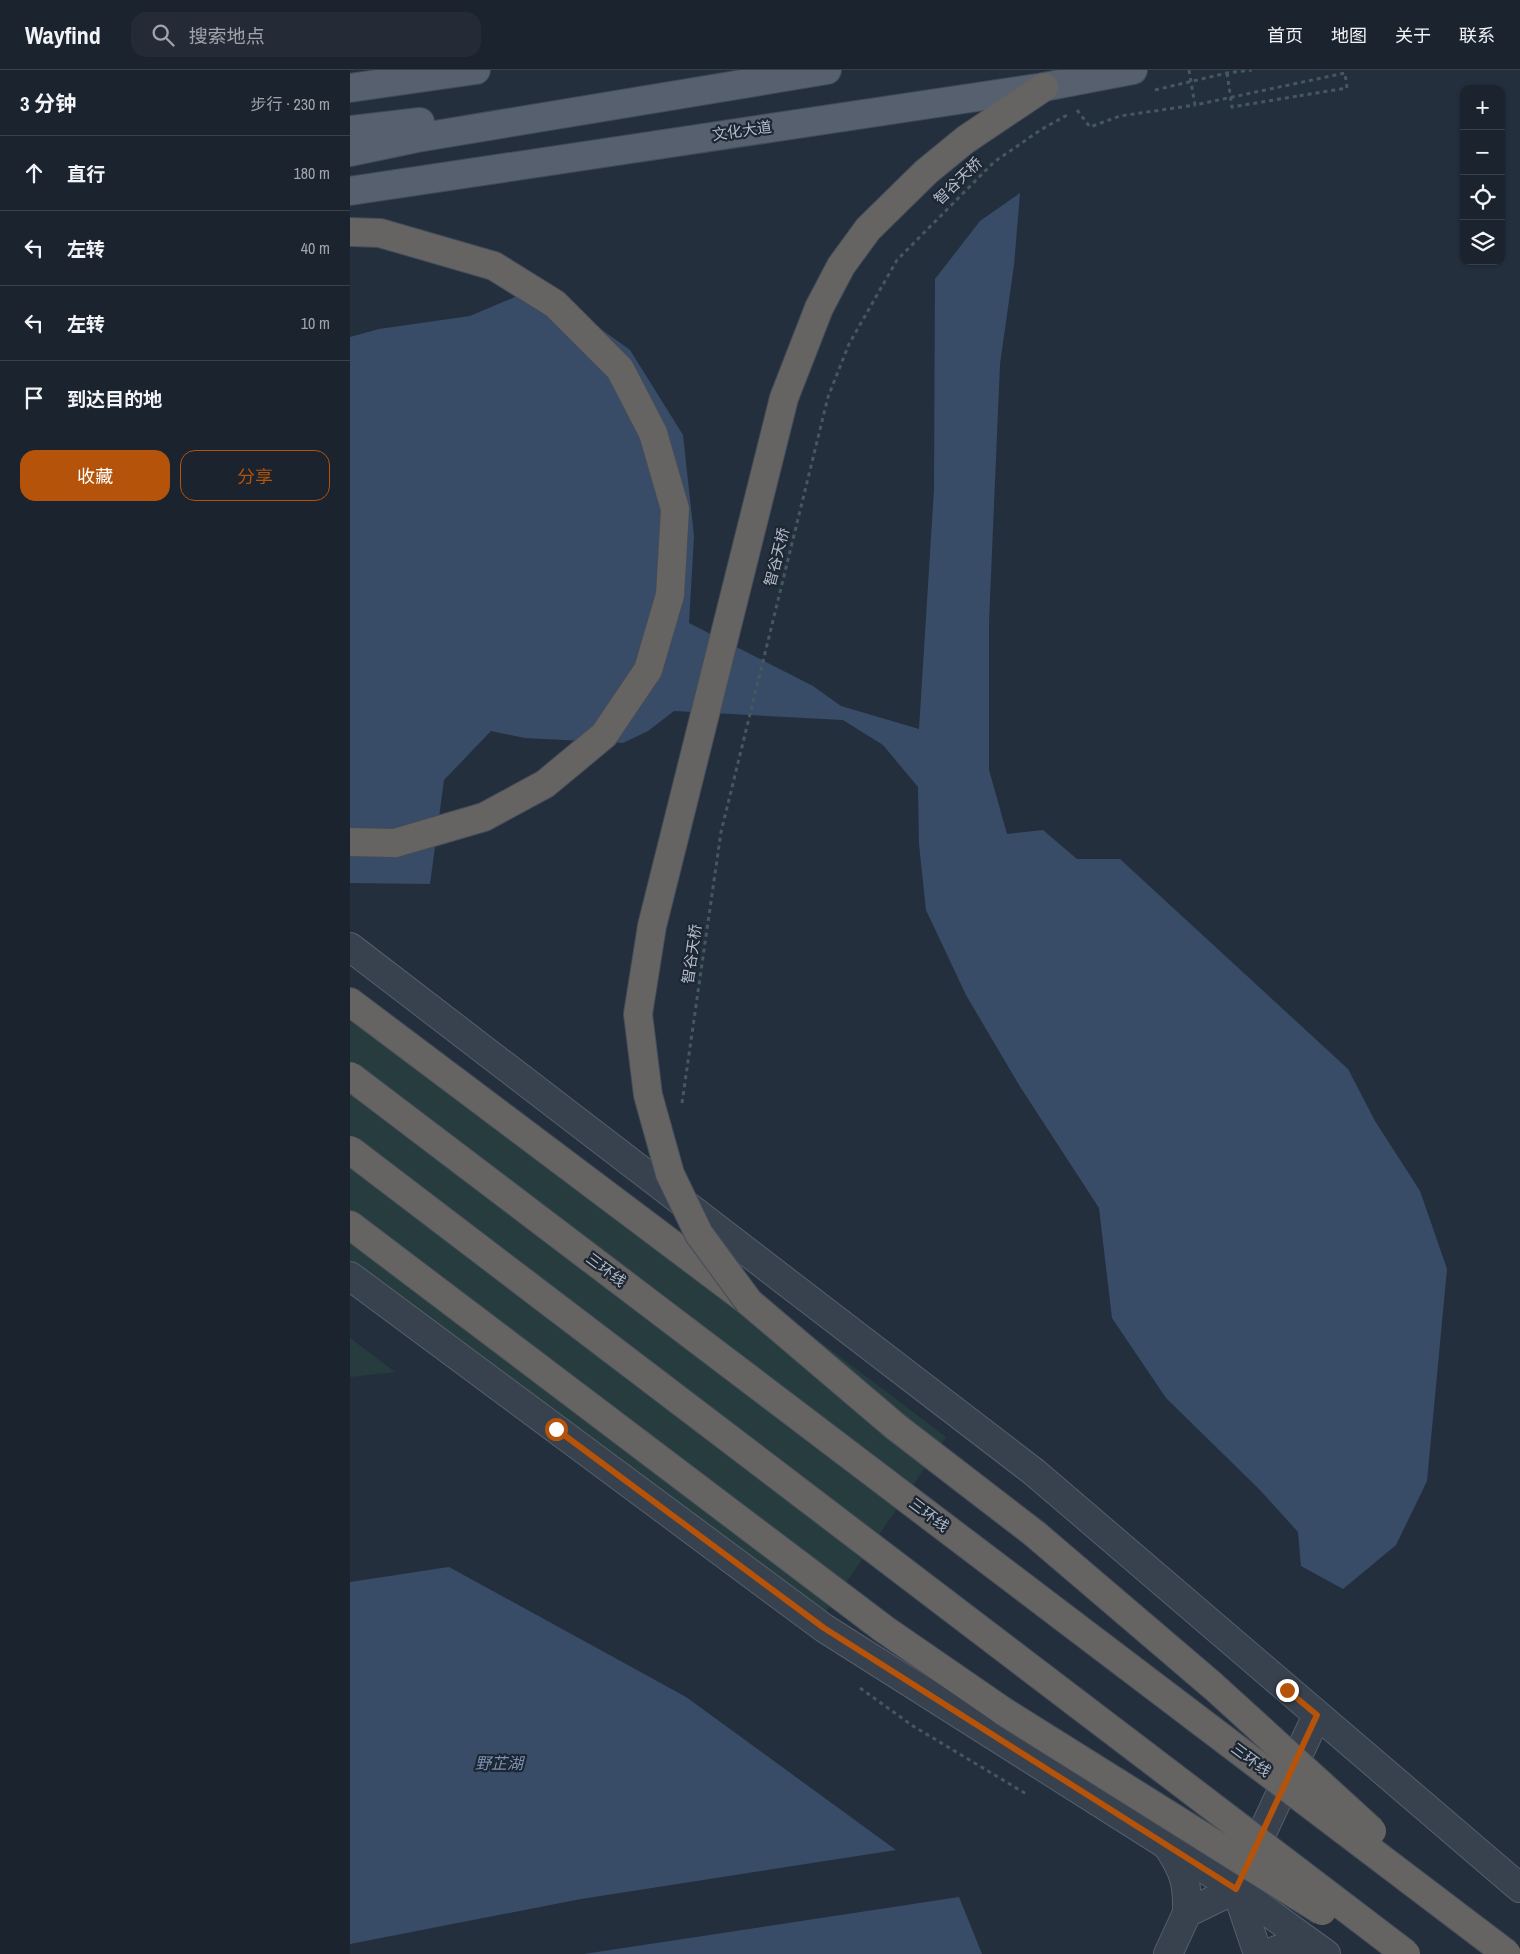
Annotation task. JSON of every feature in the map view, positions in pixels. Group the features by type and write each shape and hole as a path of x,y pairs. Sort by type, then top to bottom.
{"highway":[{"path":"749,1302 699,1234 670,1174 648,1095 638,1014 652,926 784,398 819,308 841,266 868,229 894,203 926,172 965,140 1044,87"},
{"path":"350,232 380,233 494,266 555,304 620,369 653,433 675,509 670,595 648,670 604,735 545,784 484,817 396,844 350,842"},
{"path":"350,1002 749,1302 896,1427 1035,1534 1213,1686 1503,1951"},
{"name":"三环线","path":"350,1076 1503,1951"},
{"path":"350,1150 1406,1954"},
{"path":"350,1225 884,1630 1003,1711 1391,1954"},
{"path":"350,1248 408,1269"}],"main road":[{"path":"350,88 476,70"},
{"path":"350,152 417,138 827,70"},
{"name":"文化大道","path":"350,191 1044,87 1133,70"},
{"path":"350,130 369,126 588,109"}],"street":[{"path":"350,947 1034,1472 1520,1888"},
{"path":"350,1276 824,1628 1236,1889 1326,1954"},
{"path":"1187,1913 1236,1889 1317,1715"},
{"path":"1167,1846 1182,1869 1188,1891 1187,1913 1168,1954"},
{"path":"1236,1889 1258,1954"},
{"path":"1269,1954 1278,1949 1304,1946 1326,1954"}],"path":[{"path":"1188,70 1195,105"},
{"path":"1152,90 1227,73 1252,70"},
{"path":"1077,109 1090,127 1120,116 1195,105 1345,73 1347,88 1232,107 1227,73"},
{"name":"智谷天桥","path":"681,1107 721,832 828,397 849,344 897,260 936,218 994,162 1042,129 1077,109 1086,107"}],"green space":[{"path":"350,986 946,1437 826,1612 350,1260"},
{"path":"350,1338 395,1372 350,1377"}],"water":[{"path":"1020,193 1014,265 1000,364 989,622 989,770 1007,834 1043,830 1077,859 1120,859 1348,1069 1375,1121 1420,1191 1447,1269 1427,1481 1396,1545 1343,1589 1301,1566 1298,1532 1260,1490 1166,1398 1112,1318 1099,1208 1019,1085 966,995 926,910 919,844 918,787 883,745 843,720 674,711 648,731 623,743 525,738 491,731 444,780 430,884 350,883 350,337 379,329 470,316 541,286 630,350 683,435 694,536 689,623 813,686 841,706 919,729 934,490 935,279 980,221"},
{"name":"野芷湖","path":"449,1567 686,1697 896,1850 581,1899 350,1944 350,1582"},
{"path":"959,1897 982,1954 584,1954"}],"route":[{"path":"556,1429 824,1628 1236,1889 1317,1715 1287,1690"}]}
